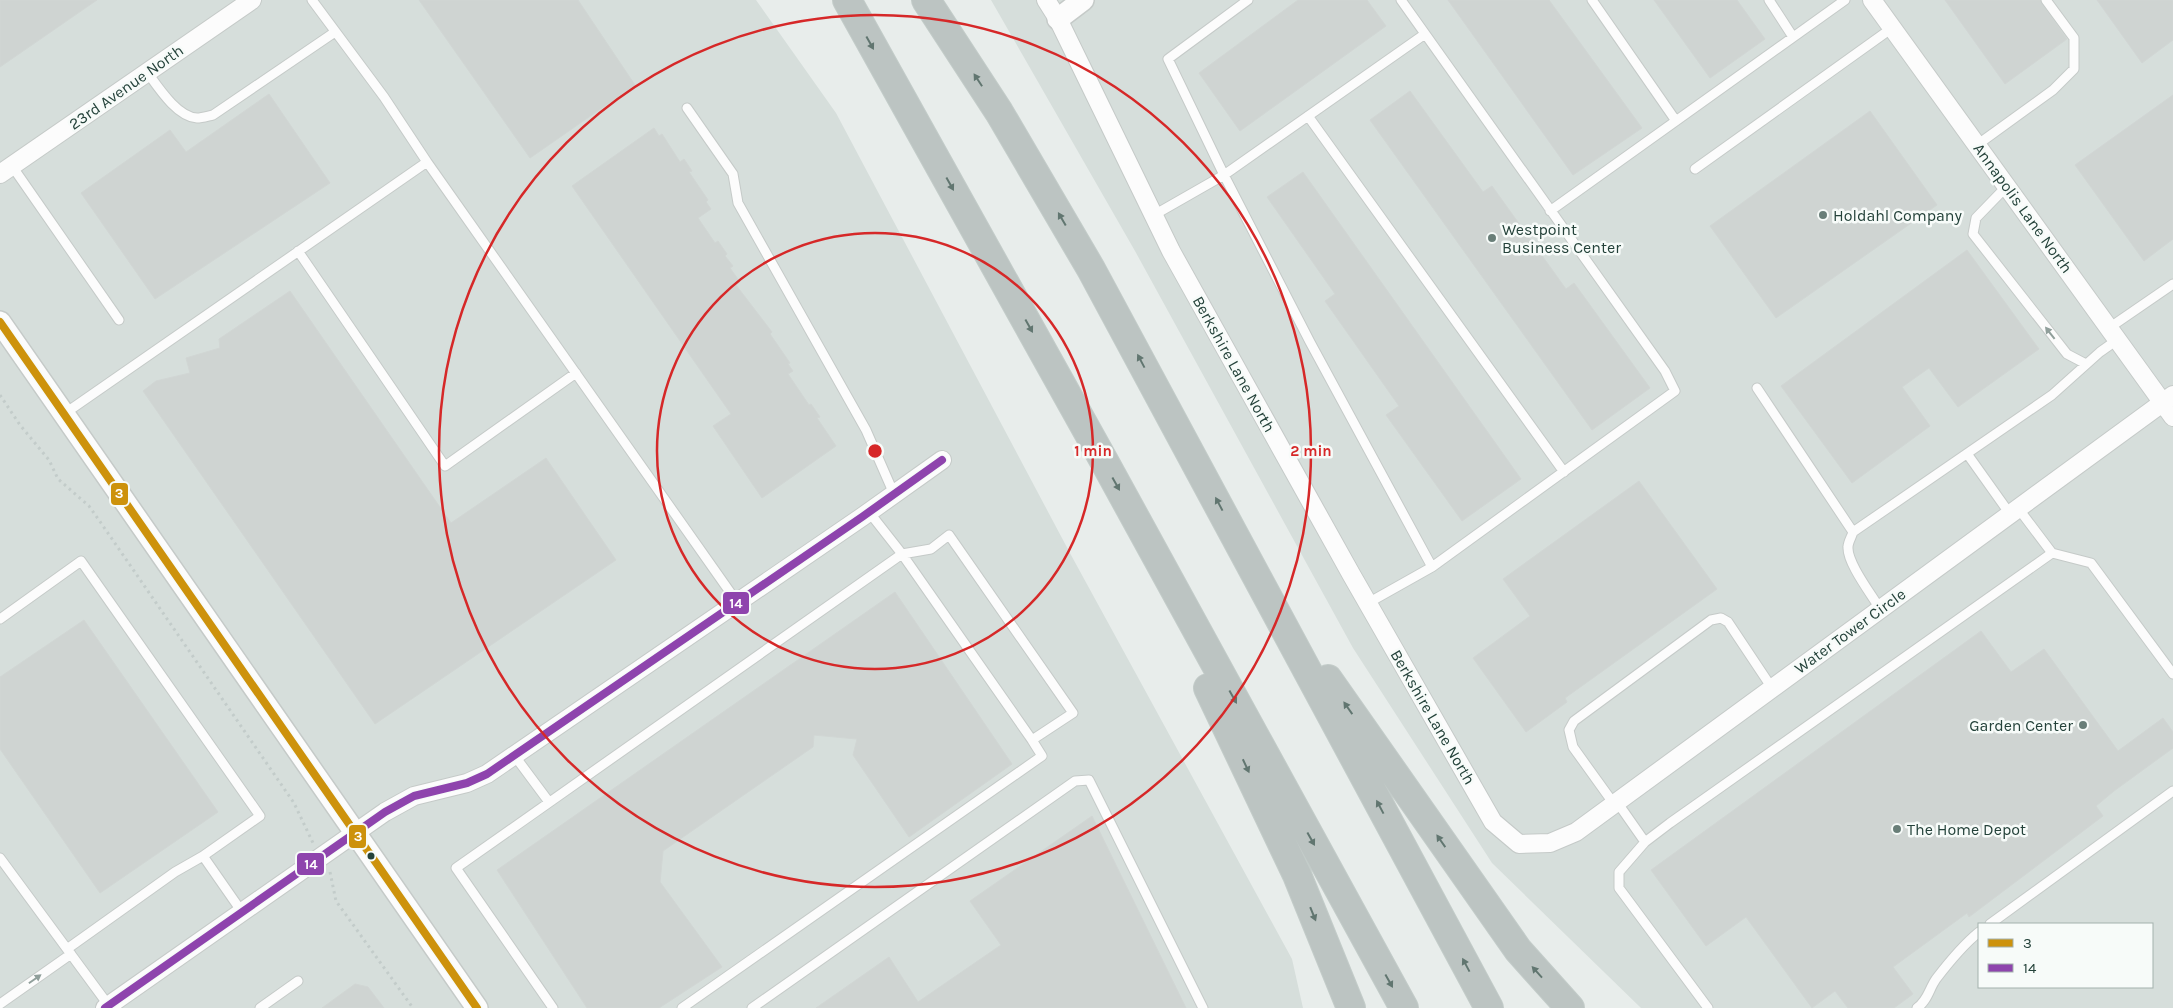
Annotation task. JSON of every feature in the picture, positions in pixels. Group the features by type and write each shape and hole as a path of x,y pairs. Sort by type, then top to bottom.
{"highway":[{"path":"846,0 1404,1008"},
{"path":"926,0 999,112 1087,261 1489,1008"},
{"path":"1242,547 1328,680 1518,950 1570,1008"},
{"path":"1192,623 1204,679 1297,875 1351,1008"}],"street":[{"name":"23rd Avenue North","path":"6,170 252,0"},
{"name":"Berkshire Lane North","path":"1046,0 1058,19 1171,250 1368,603 1493,822 1519,844"},
{"path":"1058,19 1083,0"},
{"name":"Annapolis Lane North","path":"1872,0 2113,334 2170,405"},
{"path":"0,322 478,1008"},
{"name":"Water Tower Circle","path":"1519,844 1550,843 1576,832 2014,511 2170,405"},
{"path":"107,1007 385,812 414,796 467,783 487,774 942,460"}],"lane":[{"path":"312,0 384,97 427,162 737,602"},
{"path":"1248,0 1168,60 1224,175 1310,342 1432,567"},
{"path":"1368,603 1432,567 1675,391 1665,371 1401,0"},
{"path":"1592,0 1676,121"},
{"path":"1769,0 1794,37"},
{"path":"1550,211 1845,0"},
{"path":"1978,145 2053,90 2074,69 2074,38 2046,0"},
{"path":"1695,169 1892,28"},
{"path":"147,72 168,100 184,113 196,118 213,115 335,32"},
{"path":"1154,215 1224,175 1425,34"},
{"path":"687,108 733,174 738,202 866,430 894,494"},
{"path":"1308,116 1564,472"},
{"path":"64,414 427,162"},
{"path":"6,170 119,320"},
{"path":"2007,186 1976,218 1973,234 2067,354 2086,364"},
{"path":"298,251 445,466 576,373"},
{"path":"1880,609 1853,564 1848,546 1853,532 1968,455 2057,391 2086,364 2113,334 2173,284"},
{"path":"1757,388 1853,532"},
{"path":"1968,455 2014,511 2052,553 2091,563 2173,674"},
{"path":"682,1008 1042,756 902,554 869,512"},
{"path":"553,1008 456,868 902,554 931,549 949,535 1074,713 1032,740"},
{"path":"1708,1008 1619,888 1618,872 1645,842 2052,553"},
{"path":"0,619 81,561 260,816 203,856 175,872 0,1004"},
{"path":"1645,842 1572,747 1569,730 1574,721 1711,620 1721,618 1728,622 1772,688"},
{"path":"514,755 549,802"},
{"path":"752,1008 1076,782 1089,780 1203,1008"},
{"path":"1991,923 2173,790"},
{"path":"203,856 242,912"},
{"path":"0,858 69,951 107,1007"},
{"path":"1917,1008 1924,1003 1941,972 1967,942 1978,933"},
{"path":"260,1008 298,981"}],"path":[{"path":"0,395 20,425 49,460 58,479 88,506 101,523 291,798 332,876 336,901 413,1008"}],"shaded area":[{"path":"0,0 756,0 836,113 1071,555 1292,959 1303,1008 0,1008"},
{"path":"991,0 2173,0 2173,1008 1641,1008 1492,863 1353,648 1135,251"}],"building":[{"path":"0,0 97,0 0,67"},
{"path":"419,0 578,0 635,85 530,158"},
{"path":"1298,0 1367,0 1386,26 1240,131 1199,73"},
{"path":"1448,0 1549,0 1642,128 1573,175"},
{"path":"1654,0 1737,0 1765,39 1710,78"},
{"path":"1945,0 2040,0 2067,39 2005,84"},
{"path":"2097,0 2173,0 2173,40 2142,63"},
{"name":"Westpoint Business Center","path":"1410,91 1483,192 1492,186 1566,289 1574,283 1650,388 1592,430 1370,120"},
{"path":"269,94 330,183 155,299 81,193 170,130 186,152"},
{"path":"2173,95 2173,239 2144,261 2075,165"},
{"name":"Holdahl Company","path":"1870,111 1937,205 1776,318 1710,226"},
{"path":"654,128 659,136 662,134 680,162 684,159 692,171 689,172 708,200 706,202 711,209 698,218 715,243 718,241 727,254 725,256 733,266 730,268 740,282 736,285 772,332 770,334 790,363 788,364 793,371 788,374 809,405 811,404 820,417 817,418 836,446 762,498 713,426 731,414 572,186"},
{"path":"1303,172 1521,479 1462,521 1386,415 1399,406 1325,301 1335,294 1267,197"},
{"path":"1967,250 2039,349 1958,407 1929,368 1902,387 1930,426 1852,483 1781,386"},
{"path":"290,291 451,523 546,458 616,560 375,724 143,391 156,381 190,373 186,358 220,348 219,339"},
{"path":"1639,481 1717,589 1565,698 1567,702 1526,732 1473,658 1530,616 1503,579"},
{"path":"895,592 1012,764 909,837 853,755 857,739 814,735 813,747 663,851 660,882 722,967 659,1008 587,1008 497,870"},
{"path":"84,620 218,812 100,893 0,749 0,677"},
{"name":"The Home Depot","path":"1981,631 2011,672 2044,649 2118,751 2163,718 2173,732 2173,748 2096,806 2103,816 1969,917 1967,913 1893,967 1913,994 1894,1008 1848,1008 1835,991 1812,1008 1746,917 1706,946 1651,870"},
{"path":"1092,816 1186,1008 816,1008 889,957 918,1002 1001,945 970,901"},
{"path":"355,984 368,987 384,1008 322,1008"}],"transit line":[{"name":"3","path":"0,322 477,1008"},
{"name":"14","path":"105,1008 385,812 414,796 467,783 487,774 942,460"}],"place":[{"name":"Holdahl Company","path":"1823,215"},
{"name":"Westpoint Business Center","path":"1492,238"},
{"name":"Garden Center","path":"2083,725"},
{"name":"The Home Depot","path":"1897,829"}]}
